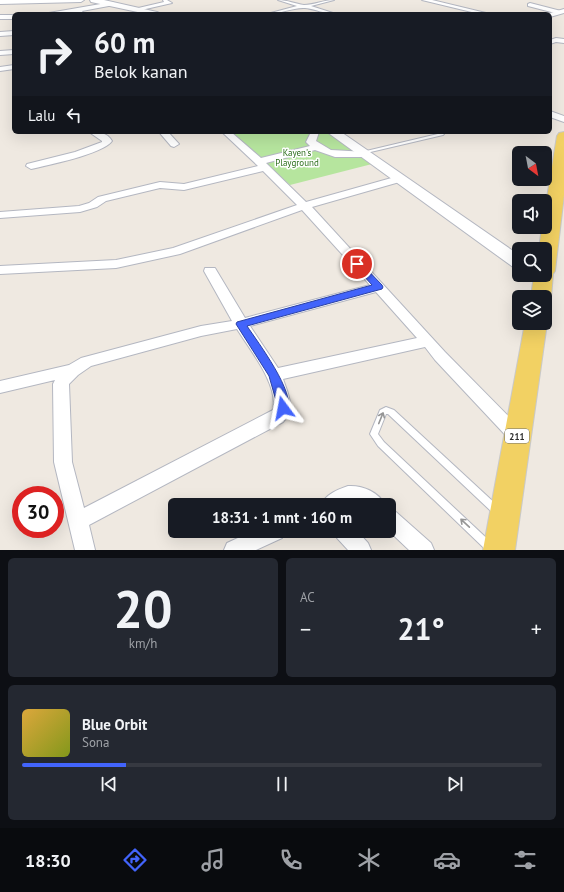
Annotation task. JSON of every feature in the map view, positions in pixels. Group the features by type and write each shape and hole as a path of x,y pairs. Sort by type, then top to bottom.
{"main road":[{"path":"550,242 560,195 564,136"},
{"name":"211","path":"498,550 535,330"}],"street":[{"path":"0,2 81,0"},
{"path":"94,0 149,12"},
{"path":"280,0 326,12"},
{"path":"278,12 331,0"},
{"path":"425,0 478,12"},
{"path":"438,3 456,0"},
{"path":"137,9 169,3 165,1"},
{"path":"79,12 112,4"},
{"path":"530,5 562,12"},
{"path":"552,14 562,12"},
{"path":"0,17 12,17"},
{"path":"0,34 12,33"},
{"path":"552,41 556,40 564,41"},
{"path":"0,53 12,52"},
{"path":"0,74 12,68"},
{"path":"552,115 564,119"},
{"path":"31,166 78,154 105,144 107,141 106,139 97,134"},
{"path":"165,134 174,144"},
{"path":"228,134 263,164 304,206 440,356 517,436"},
{"path":"314,134 311,142 320,151 330,153 363,153"},
{"path":"336,134 512,258"},
{"path":"0,215 80,209 93,205 102,199 160,185 184,187 263,164 315,146"},
{"path":"0,270 116,264 193,245 304,206 399,179"},
{"path":"78,521 277,417 281,413 283,403 274,375 241,324 210,271"},
{"path":"85,550 63,462 61,384 65,377 86,362 201,331 241,324 378,287"},
{"path":"274,375 428,341"},
{"path":"0,386 73,370"},
{"path":"340,498 344,495 354,494 367,498"},
{"path":"396,524 424,550"},
{"path":"234,550 260,538"},
{"path":"351,538 362,550"}],"lane":[{"path":"363,153 442,134"},
{"path":"493,550 381,444 374,434 383,412 386,410 391,412 504,517"}],"green space":[{"name":"Kayen's Playground","path":"231,134 330,134 372,164 290,185"}],"route":[{"path":"283,408 283,403 274,375 241,324 378,287 357,264"}]}
